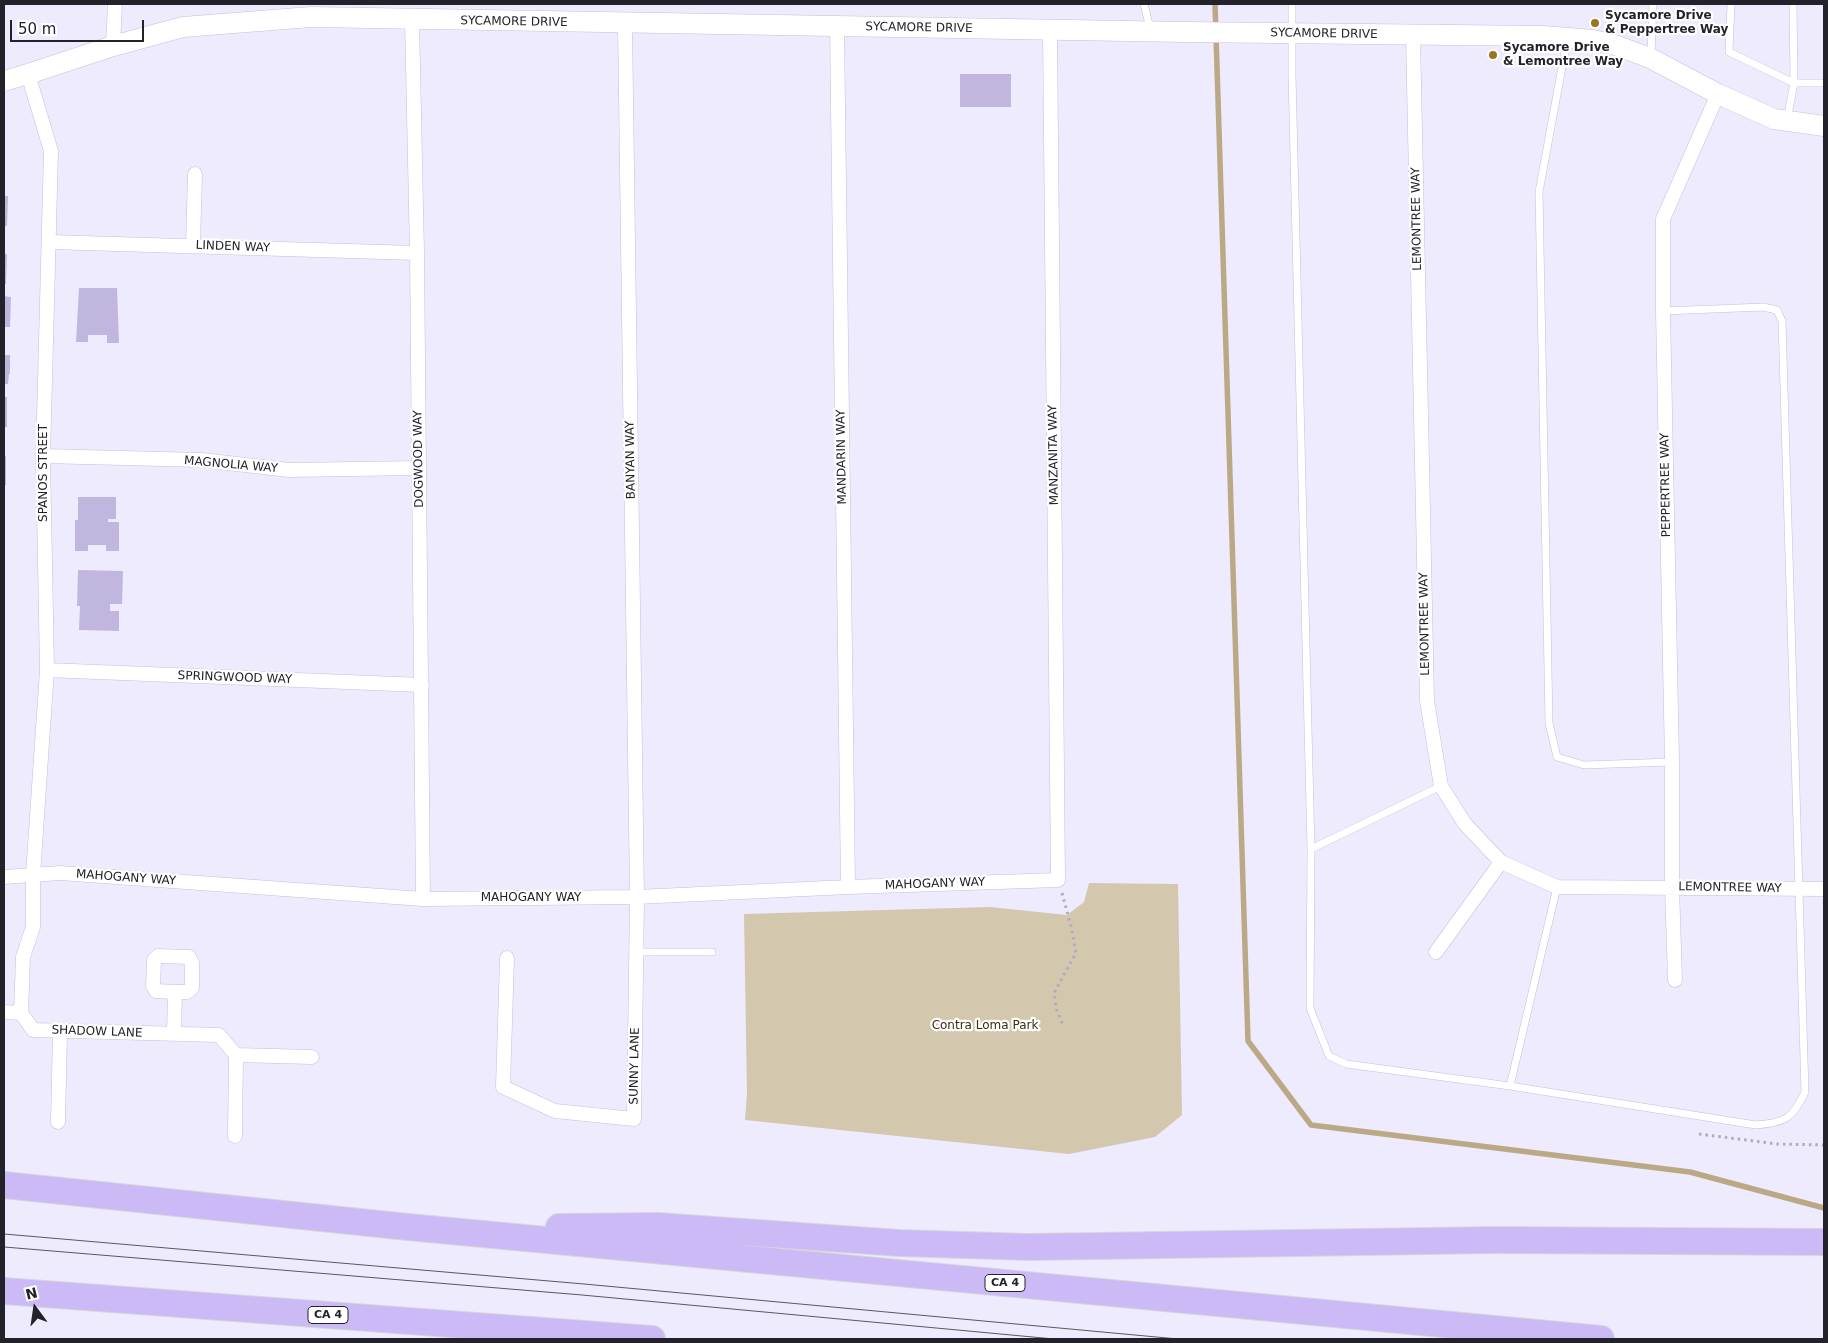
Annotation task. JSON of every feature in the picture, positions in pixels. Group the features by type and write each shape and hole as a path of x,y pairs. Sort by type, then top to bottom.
{"highway":[{"name":"CA 4","path":"4,1185 408,1227 1602,1339"},
{"path":"408,1227 658,1226 889,1242 1029,1247 1495,1240 1824,1242"},
{"name":"CA 4","path":"4,1291 652,1339"}],"street":[{"path":"113,46 115,4"},
{"name":"SYCAMORE DRIVE","path":"4,81 113,46 183,27 311,14 412,20 1567,38 1593,40 1615,45 1650,58 1718,94 1774,119 1824,126"},
{"name":"DOGWOOD WAY","path":"412,20 417,253 423,899"},
{"name":"BANYAN WAY","path":"625,23 637,897"},
{"name":"MANDARIN WAY","path":"837,27 848,887"},
{"name":"MANZANITA WAY","path":"1050,30 1058,880"},
{"name":"LEMONTREE WAY","path":"1413,35 1427,701 1441,786 1464,824 1501,862 1557,887 1824,889"},
{"name":"SPANOS STREET","path":"28,74 51,151 43,456 47,670 33,876"},
{"name":"PEPPERTREE WAY","path":"1675,980 1663,311 1664,219 1718,94"},
{"path":"193,245 194,174"},
{"name":"LINDEN WAY","path":"48,242 417,253"},
{"name":"MAGNOLIA WAY","path":"43,456 202,460 288,470 418,468"},
{"name":"SPRINGWOOD WAY","path":"47,670 422,685"},
{"path":"1436,952 1501,862"},
{"name":"MAHOGANY WAY","path":"4,877 60,873 423,899 637,897 1058,880"},
{"path":"4,1012 20,1013 22,957 32,927 33,876"},
{"name":"SUNNY LANE","path":"507,958 503,1088 555,1111 634,1119 637,897"},
{"path":"174,1034 175,992"},
{"name":"SHADOW LANE","path":"20,1013 33,1030 219,1035 236,1055"},
{"path":"58,1122 60,1032"},
{"path":"235,1136 236,1055 312,1057"}],"lane":[{"path":"1144,4 1150,31"},
{"path":"1292,4 1292,75 1311,849 1310,1008 1329,1056 1346,1064 1510,1086 1756,1125 1774,1124 1789,1118 1798,1107 1805,1092 1782,321 1777,310 1764,307 1663,311"},
{"path":"1650,58 1653,4"},
{"path":"1731,4 1729,52 1794,82 1824,82"},
{"path":"1786,122 1794,82 1793,4"},
{"path":"1567,38 1539,192 1549,723 1557,757 1584,765 1672,762"},
{"path":"1311,849 1441,786"},
{"path":"1510,1086 1557,887"},
{"path":"637,952 712,952"}],"path":[{"path":"1058,880 1076,952 1054,993 1057,1011 1064,1026"},
{"path":"1698,1134 1777,1144 1824,1145"}],"green space":[{"name":"Contra Loma Park","path":"1089,883 1178,884 1182,1115 1155,1137 1069,1154 745,1120 747,1093 744,914 990,907 1067,915 1084,902"}],"building":[{"path":"960,74 1011,74 1011,107 960,107"},
{"path":"4,196 8,196 7,226 4,226"},
{"path":"4,254 7,254 6,284 4,284"},
{"path":"79,288 117,288 119,343 107,343 107,335 88,335 88,342 76,342"},
{"path":"4,296 11,297 10,327 4,327"},
{"path":"4,355 10,355 8,384 4,384"},
{"path":"4,397 7,397 7,427 4,427"},
{"path":"4,456 6,456 6,485 4,485"},
{"path":"78,497 116,497 116,519 108,519 108,522 119,522 119,551 106,551 106,545 88,545 88,551 75,551 75,520 78,520"},
{"path":"78,570 123,571 122,604 110,604 110,611 119,611 119,631 79,630 80,606 77,606"}],"waterway":[{"path":"1215,4 1248,1041 1311,1125 1690,1172 1824,1208"}],"tram line":[{"path":"4,1234 584,1284 1178,1339"},
{"path":"4,1247 582,1295 1054,1339"}],"place":[{"name":"Sycamore Drive & Peppertree Way","path":"1595,23"},
{"name":"Sycamore Drive & Lemontree Way","path":"1493,55"}]}
